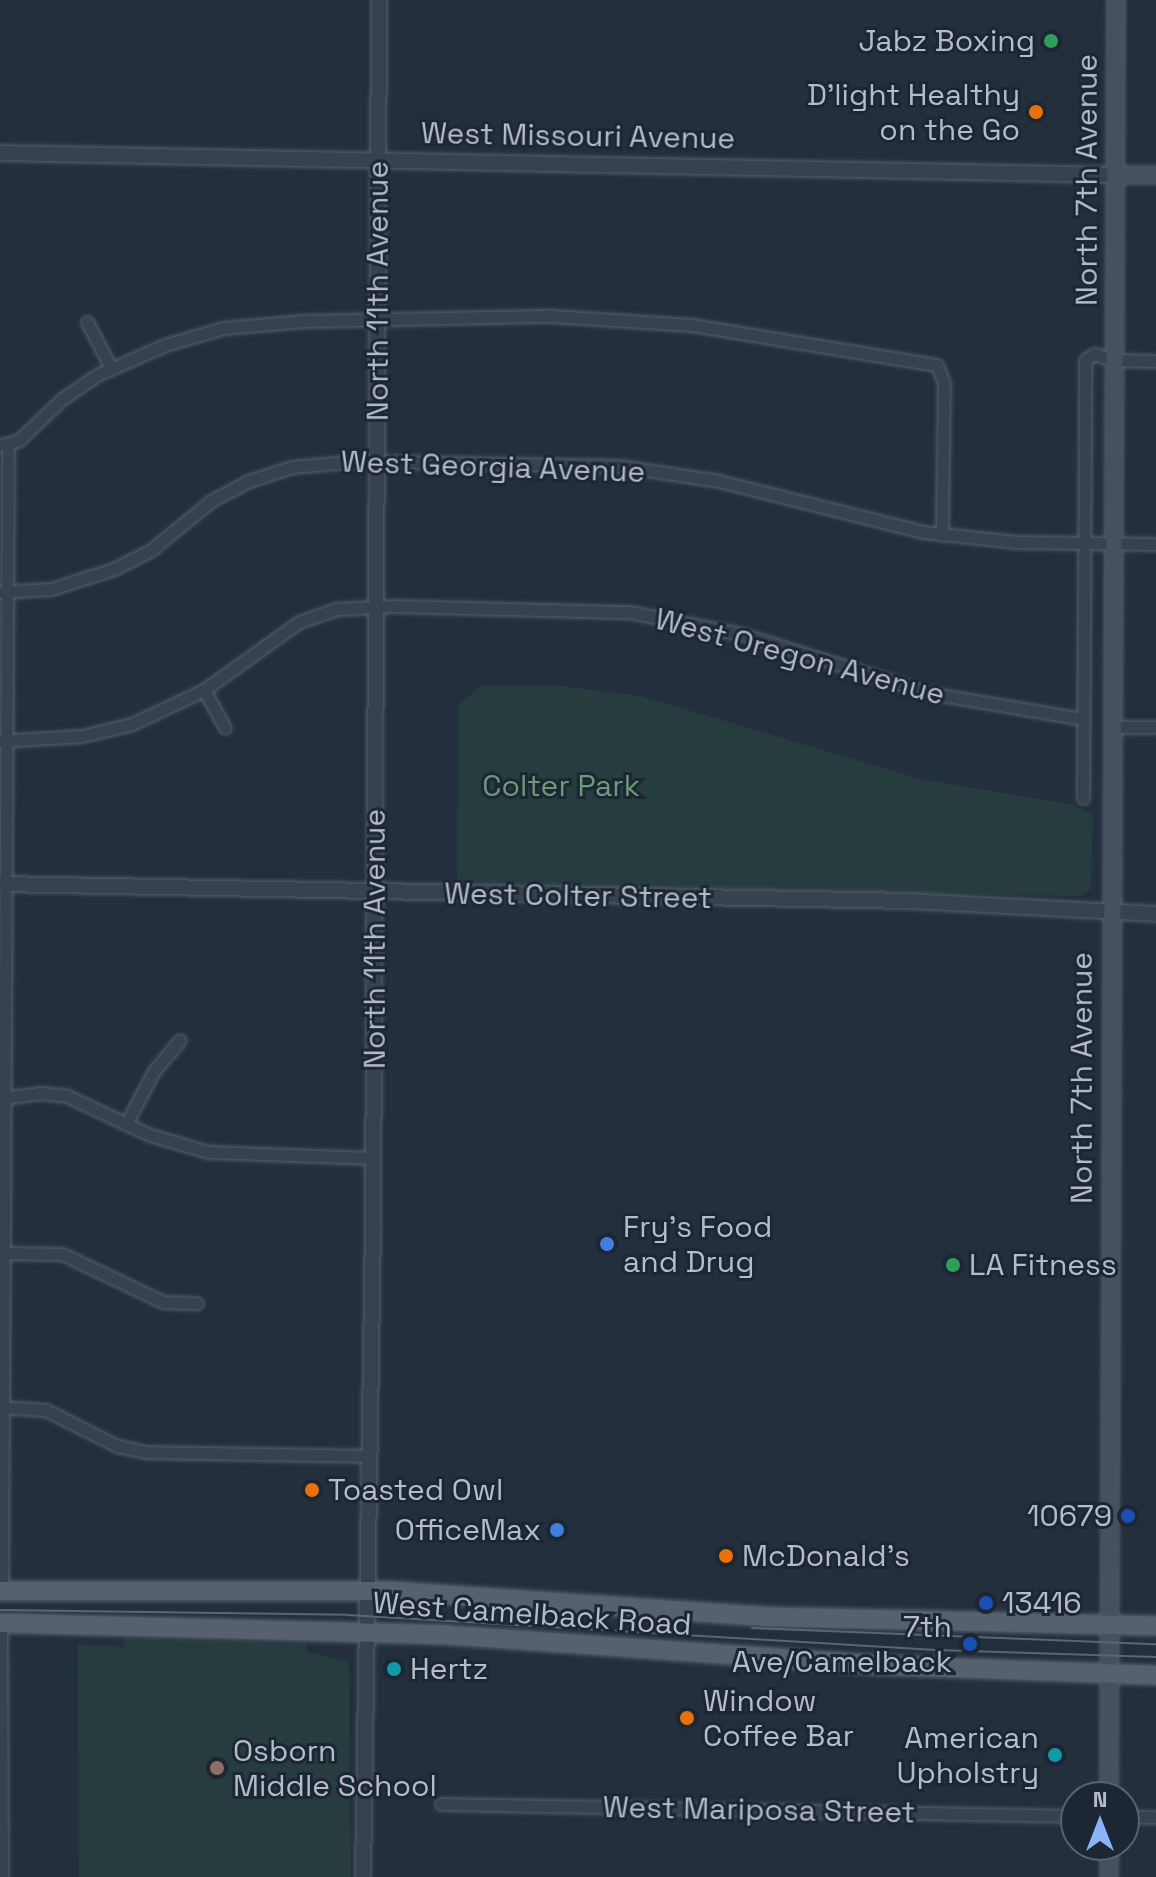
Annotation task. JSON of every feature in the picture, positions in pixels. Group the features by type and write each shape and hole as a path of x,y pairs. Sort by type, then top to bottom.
{"main road":[{"name":"North 7th Avenue","path":"1109,1781 1110,910 1116,0"},
{"name":"West Missouri Avenue","path":"1115,175 1156,175"},
{"name":"West Camelback Road","path":"1,1591 368,1590 773,1617 1156,1626"},
{"name":"West Camelback Road","path":"0,1623 367,1632 1109,1675 1156,1675"}],"street":[{"name":"North 11th Avenue","path":"363,1877 373,1158 379,0"},
{"name":"West Missouri Avenue","path":"0,153 1115,175"},
{"path":"1,1591 4,446 62,399 111,368 165,345 223,328 378,319 551,316 692,325 937,365 944,383 942,535"},
{"path":"87,322 111,368"},
{"path":"1083,798 1085,360 1094,354 1114,360 1156,361"},
{"name":"West Georgia Avenue","path":"4,592 51,589 114,569 151,550 211,501 271,474 322,463 377,461 649,469 719,481 942,535 1083,544 1156,544"},
{"name":"West Oregon Avenue","path":"5,741 82,736 132,724 204,690 299,622 336,609 376,607 629,612 741,634 929,693 1083,719"},
{"path":"204,690 225,728"},
{"path":"1111,727 1156,727"},
{"name":"West Colter Street","path":"4,884 1110,910 1156,914"},
{"path":"126,1124 154,1071 180,1040"},
{"path":"2,1098 40,1093 67,1096 126,1124 208,1152 373,1158"},
{"path":"2,1253 62,1254 163,1302 197,1303"},
{"path":"2,1408 46,1410 117,1446 146,1452 370,1456"},
{"path":"0,1623 1,1871"},
{"name":"West Mariposa Street","path":"441,1804 1060,1816"}],"green space":[{"name":"Colter Park","path":"480,686 561,686 641,696 920,779 1074,805 1093,815 1091,889 1080,896 457,884 458,706"},
{"name":"Osborn Middle School","path":"125,1638 306,1644 307,1652 349,1662 351,1877 79,1877 78,1645 124,1647"}],"tram line":[{"path":"0,1610 347,1615 936,1650 1156,1657"},
{"path":"752,1628 1156,1644"}],"place":[{"name":"Jabz Boxing","path":"1051,41"},
{"name":"D'light Healthy on the Go","path":"1036,112"},
{"name":"Fry's Food and Drug","path":"607,1244"},
{"name":"LA Fitness","path":"953,1265"},
{"name":"Toasted Owl","path":"312,1490"},
{"name":"10679","path":"1128,1516"},
{"name":"OfficeMax","path":"557,1530"},
{"name":"McDonald's","path":"726,1556"},
{"name":"13416","path":"986,1603"},
{"name":"7th Ave/Camelback","path":"970,1644"},
{"name":"Hertz","path":"394,1669"},
{"name":"Window Coffee Bar","path":"687,1718"},
{"name":"American Upholstry","path":"1055,1755"},
{"name":"Osborn Middle School","path":"217,1768"}]}
